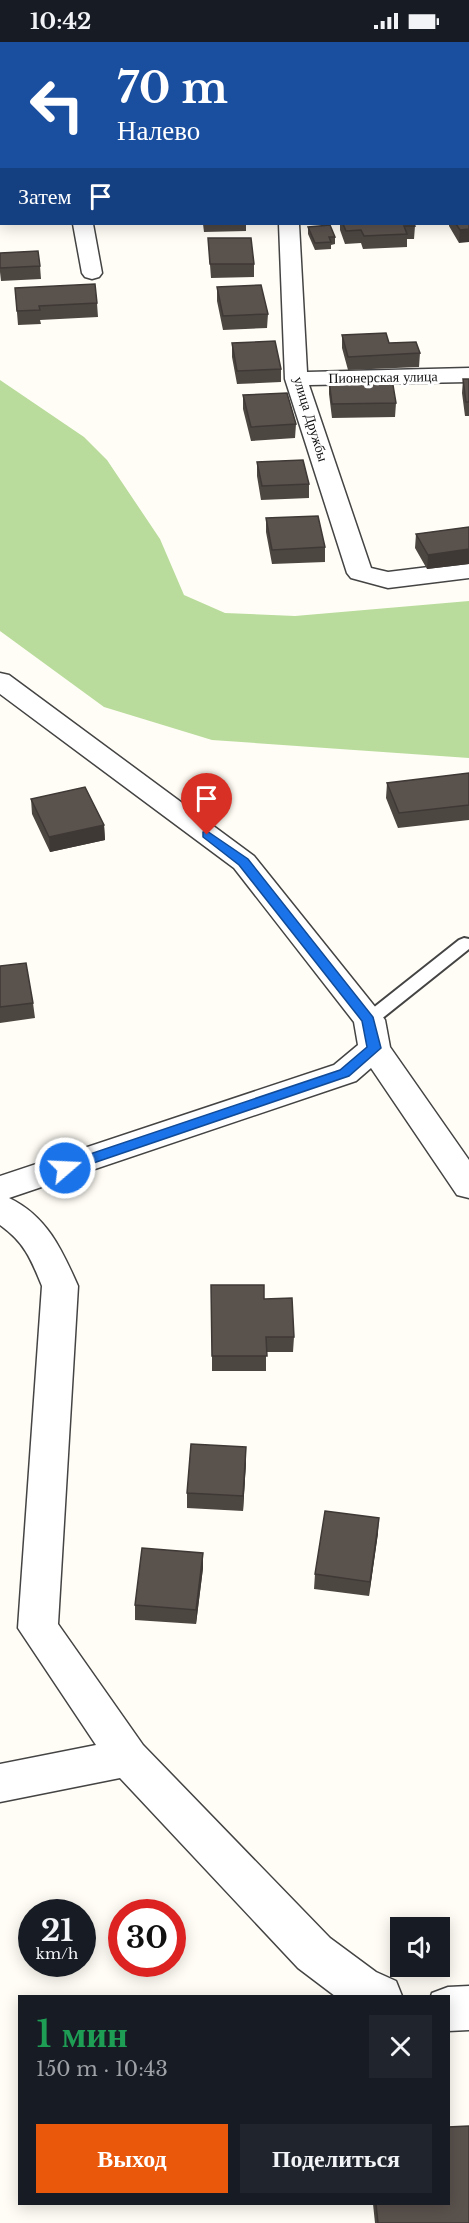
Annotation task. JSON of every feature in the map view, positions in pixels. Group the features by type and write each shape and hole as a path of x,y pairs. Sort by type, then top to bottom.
{"street":[{"path":"83,225 93,273"},
{"name":"улица Дружбы","path":"290,225 296,379 360,573 388,580 469,570"},
{"name":"Пионерская улица","path":"296,379 469,375"},
{"path":"0,681 244,862 371,1034 469,1186"},
{"path":"0,1189 345,1073 371,1034"},
{"path":"0,1209 28,1228 34,1235 45,1250 60,1286 38,1628 128,1758 314,1953 360,1988 378,1995"},
{"path":"0,1783 128,1758"},
{"path":"450,2009 469,2008"}],"lane":[{"path":"371,1034 464,943 469,944"}],"green space":[{"path":"0,380 84,437 107,460 160,539 184,595 225,613 295,616 469,601 469,758 212,740 104,707 0,631"}],"building":[{"path":"330,225 335,237 329,237 331,242 315,243 308,227"},
{"path":"343,225 415,226 404,226 407,234 364,236 361,230 346,231"},
{"path":"457,225 469,225 469,229 460,230"},
{"path":"208,238 251,238 254,264 210,264"},
{"path":"38,251 40,266 0,268 0,253"},
{"path":"95,284 97,303 39,306 40,310 17,311 15,288"},
{"path":"261,285 268,314 223,316 217,287"},
{"path":"386,333 389,343 416,342 420,353 348,357 342,335"},
{"path":"275,341 281,369 237,371 232,343"},
{"path":"392,379 396,403 332,404 329,380"},
{"path":"463,379 469,379 469,402 466,402"},
{"path":"287,393 296,424 251,427 243,395"},
{"path":"303,460 309,484 262,486 257,462"},
{"path":"318,516 325,547 272,550 266,518"},
{"path":"469,527 469,549 428,555 416,534"},
{"path":"469,773 469,805 399,813 387,783"},
{"path":"85,787 104,825 49,837 31,799"},
{"path":"26,963 33,1003 0,1007 0,966"},
{"path":"211,1285 264,1285 264,1299 292,1298 294,1337 266,1337 267,1356 212,1356"},
{"path":"191,1444 246,1447 243,1496 187,1493"},
{"path":"325,1511 379,1518 370,1582 315,1574"},
{"path":"142,1548 203,1553 196,1610 135,1605"},
{"path":"469,2126 469,2223 378,2223 376,2205 450,2205 450,2127"}],"route":[{"path":"65,1168 345,1073 374,1048 369,1020 244,862 207,835"}]}
